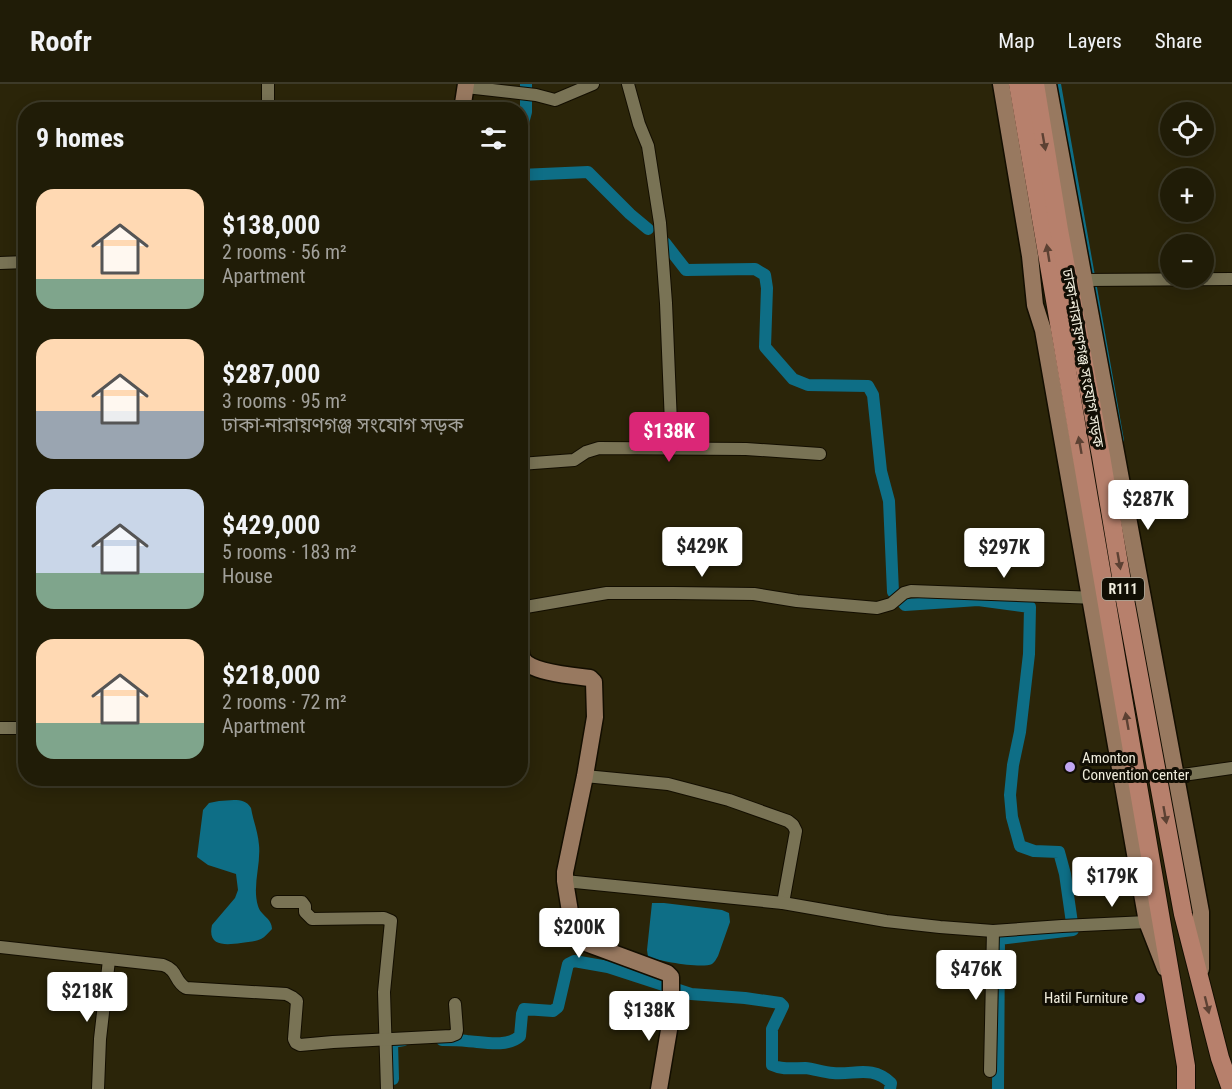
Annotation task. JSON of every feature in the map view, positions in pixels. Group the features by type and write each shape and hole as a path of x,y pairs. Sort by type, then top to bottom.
{"main road":[{"name":"ঢাকা-নারায়ণগঞ্জ সংযোগ সড়ক","path":"1018,84 1098,598 1172,986 1186,1066 1186,1089"},
{"name":"ঢাকা-নারায়ণগঞ্জ সংযোগ সড়ক","path":"1035,84 1059,230 1181,903 1220,1058 1231,1089"}],"street":[{"path":"268,84 268,102"},
{"path":"541,96 545,84"},
{"path":"463,102 466,85 555,100 593,84"},
{"path":"628,84 639,124 648,146 660,223 672,448"},
{"path":"1001,84 1030,256 1035,305 1043,330 1098,598 1147,922 1172,986"},
{"path":"1048,84 1201,912 1201,982"},
{"path":"0,263 18,262"},
{"path":"1084,280 1232,279"},
{"path":"528,463 574,460 586,452 599,448 746,449 820,454"},
{"path":"528,607 607,593 754,594 797,601 877,608 891,604 904,593 911,591 1098,598"},
{"path":"528,664 552,673 590,678 594,682 595,717 565,881 573,930 577,937 583,942 667,973 671,977 671,1018 659,1089"},
{"path":"0,728 18,728"},
{"path":"1176,776 1232,768"},
{"path":"585,776 668,784 729,800 788,821 796,831 783,903"},
{"path":"565,881 783,903 886,921 993,931 1147,922"},
{"path":"277,902 302,902 305,912 312,919 384,918 390,921 384,992 387,1089"},
{"path":"990,1071 993,931"},
{"path":"0,947 151,963 169,967 175,971 180,984 186,988 286,994 297,1001 294,1039 300,1045 333,1041 451,1036 456,1034 457,1030 455,1004"},
{"path":"98,1089 100,1039 109,960"}],"water":[{"path":"244,801 251,808 259,845 256,898 259,909 272,925 272,929 259,940 224,944 215,941 212,937 212,925 235,898 238,890 236,874 208,865 197,857 203,810 209,803"},
{"path":"652,903 722,910 729,913 730,922 714,962 707,965 690,965 648,957"}],"waterway":[{"path":"526,84 526,102"},
{"path":"1059,84 1122,440"},
{"path":"528,175 588,172 648,229"},
{"path":"665,243 686,270 755,269 765,275 767,288 765,347 793,379 808,385 868,386 873,395 881,471 889,501 893,592 905,605 978,600 1030,607 1029,654 1010,795 1012,817 1020,846 1034,851 1059,852 1065,874 1073,930 999,939 998,1089"},
{"path":"442,1040 495,1043 515,1040 520,1036 524,1009 553,1011 558,1007 568,964 574,961 608,967 691,994 780,1003 783,1006 772,1029 772,1065 833,1073 870,1072 884,1077 891,1083 890,1089"},
{"path":"393,1079 392,1042 404,1040"}],"place":[{"name":"Amonton Convention center","path":"1070,767"},
{"name":"Hatil Furniture","path":"1140,998"}]}
